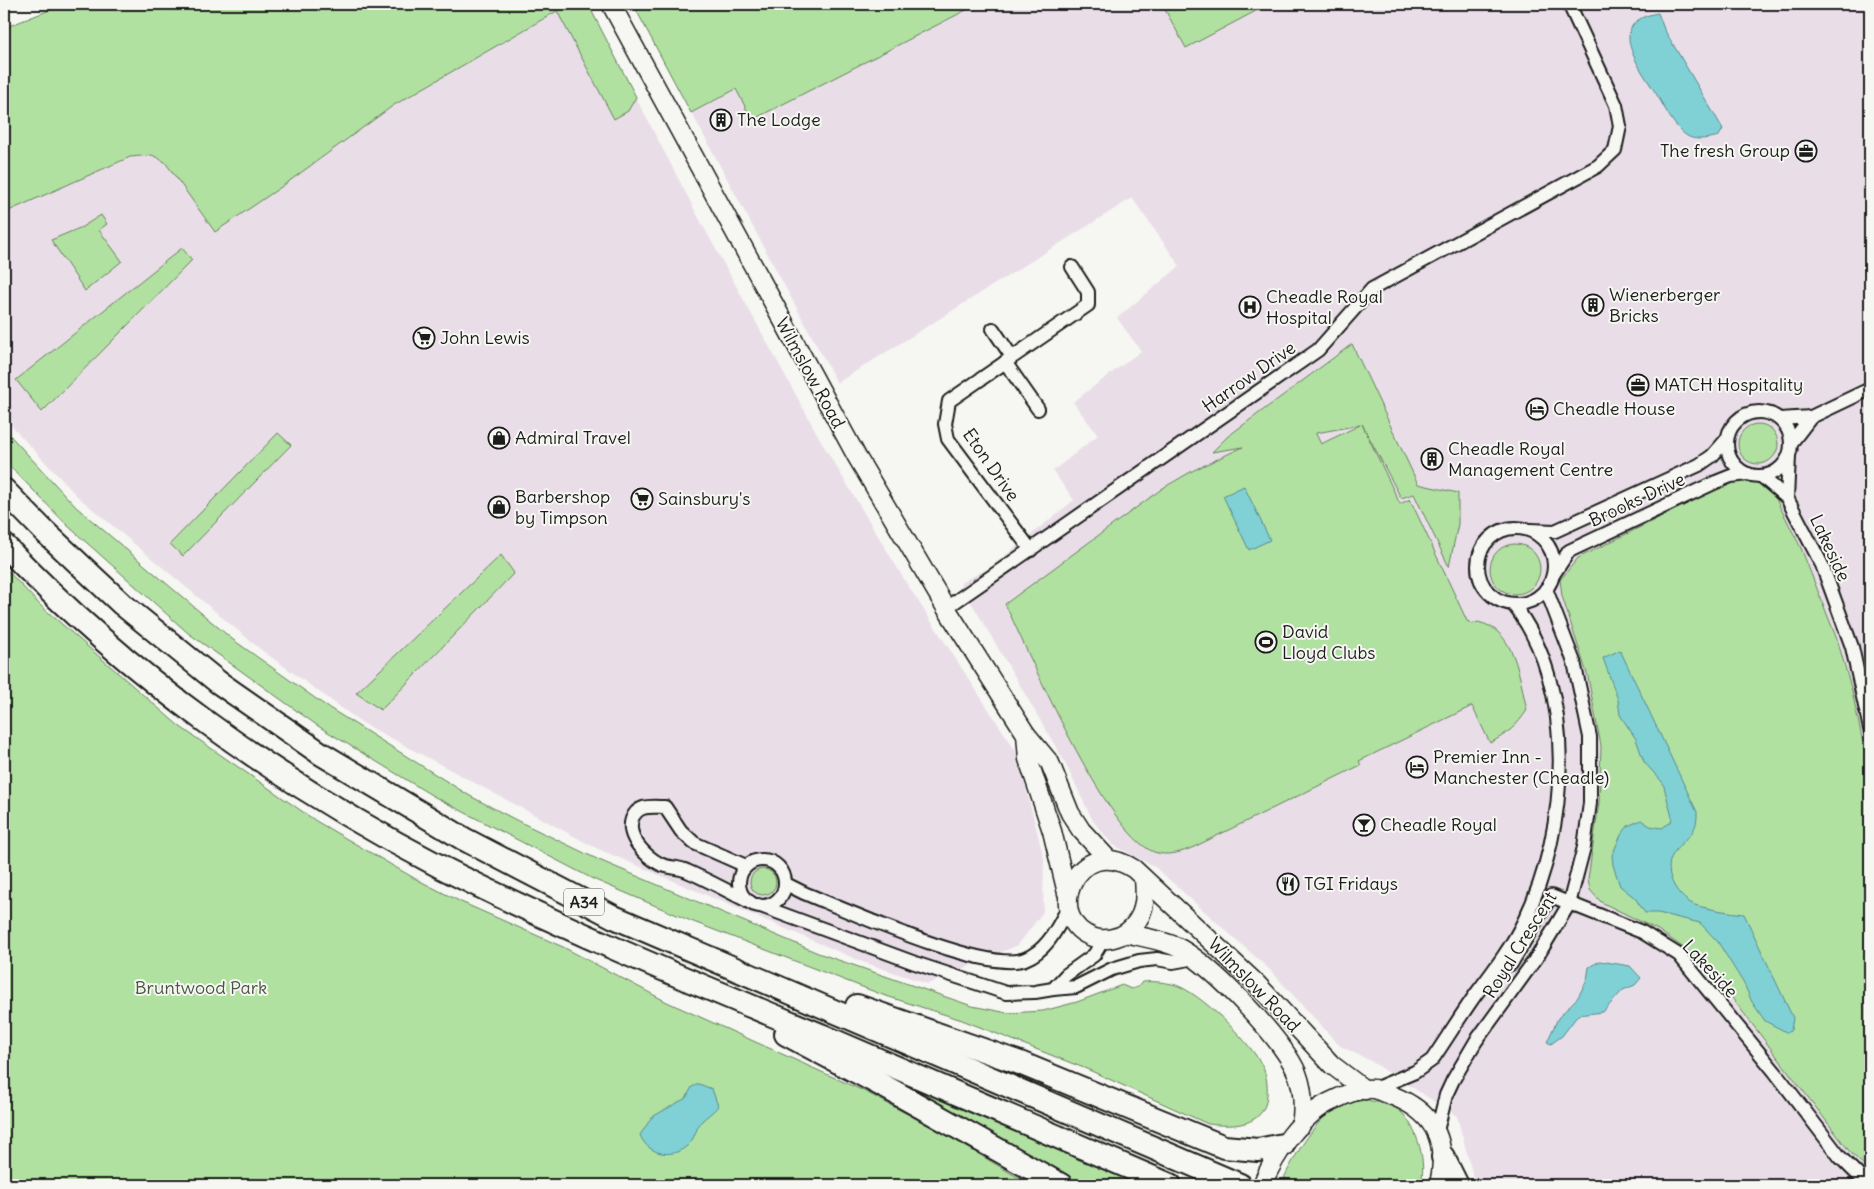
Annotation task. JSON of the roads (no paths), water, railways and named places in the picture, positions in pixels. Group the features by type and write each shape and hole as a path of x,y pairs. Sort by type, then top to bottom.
{"highway":[{"name":"A34","path":"4,490 44,532 122,604 189,660 268,719 373,786 464,839 606,913 1240,1185"},
{"name":"A34","path":"4,545 45,586 188,709 294,782 441,866 684,979 1170,1185"},
{"path":"699,954 1020,1063 1224,1147 1258,1150 1283,1145"},
{"path":"684,979 921,1106 1061,1185"},
{"path":"1442,1157 1457,1185"}],"main road":[{"name":"Wilmslow Road","path":"611,4 816,386 946,608 1026,734 1050,763 1070,813 1081,830 1107,858"},
{"name":"Wilmslow Road","path":"1026,734 1028,759 1052,831 1068,901"},
{"path":"1107,858 1122,860 1144,880 1145,893 1141,915 1126,933 1103,940 1092,937 1077,928 1068,901 1074,879 1083,868 1107,858"},
{"name":"Wilmslow Road","path":"1144,880 1257,984 1332,1065 1370,1089 1400,1098 1417,1108 1426,1115 1437,1131"},
{"name":"Wilmslow Road","path":"1126,933 1180,948 1195,958 1237,998 1283,1049 1297,1074 1304,1104 1301,1125"},
{"path":"1263,1181 1283,1145 1301,1125 1332,1100 1370,1089"},
{"path":"1437,1131 1442,1157 1439,1185"}],"street":[{"name":"Harrow Drive","path":"946,608 1318,350 1372,289 1550,194 1598,166 1615,150 1620,126 1616,105 1569,4"},
{"name":"Eton Drive","path":"1031,550 948,439 945,424 949,401 1088,305 1088,292 1072,267"},
{"path":"993,329 1008,359 1038,409"},
{"path":"1789,456 1778,470 1754,475 1739,468 1732,460 1728,450 1728,439 1736,422 1752,413 1767,413 1780,419 1811,417 1870,389"},
{"path":"1791,443 1811,417"},
{"path":"1780,419 1790,434 1791,443 1787,498"},
{"name":"Brooks Drive","path":"1530,530 1555,530 1699,465 1712,456 1728,439"},
{"name":"Brooks Drive","path":"1553,575 1569,551 1716,482 1731,476 1754,475"},
{"name":"Lakeside","path":"1754,475 1787,498 1822,565 1852,647 1870,729"},
{"path":"1512,528 1530,530 1547,544 1554,564 1553,575 1546,589 1536,598 1525,603 1513,604 1500,600 1490,594 1482,584 1478,572 1478,559 1486,542 1501,531 1512,528"},
{"name":"Royal Crescent","path":"1437,1131 1446,1095 1476,1041 1537,957 1568,904 1584,847 1587,820 1590,737 1574,662 1546,589"},
{"name":"Royal Crescent","path":"1370,1089 1414,1072 1432,1060 1496,968 1525,919 1548,857 1555,815 1561,755 1551,682 1532,630 1513,604"},
{"path":"746,866 694,843 681,831 665,807 642,807 635,813 631,823 630,834 635,842 661,864 685,870 754,904 987,988 1019,993 1076,987 1112,969 1139,961 1157,959 1173,962 1195,958"},
{"path":"760,859 775,863 784,874 786,884 780,898 774,903 754,904 742,893 739,882 746,866 760,859"},
{"path":"786,884 804,893 944,948 1013,962 1024,959 1047,943 1068,901"},
{"name":"Lakeside","path":"1496,968 1511,964 1551,896 1642,932 1679,955 1775,1072 1840,1157 1868,1185"},
{"path":"1054,989 1066,975 1094,954 1103,940"}],"water":[{"path":"1658,13 1664,29 1723,129 1719,136 1696,139 1684,134 1671,118 1635,60 1630,47 1629,36 1632,26 1641,18"},
{"path":"1244,486 1270,540 1249,550 1223,496"},
{"path":"1620,650 1697,812 1697,820 1693,831 1677,848 1670,861 1669,869 1674,885 1684,898 1698,906 1744,914 1793,1018 1791,1030 1788,1033 1765,1021 1718,942 1700,923 1658,913 1645,913 1635,898 1620,886 1613,865 1612,855 1621,835 1628,826 1641,820 1650,826 1662,828 1671,822 1672,817 1663,783 1644,762 1636,739 1620,715 1618,700 1603,658"},
{"path":"1600,961 1630,966 1641,978 1635,985 1623,990 1603,1012 1578,1015 1562,1036 1551,1044 1547,1042 1558,1018 1578,997 1587,980 1589,967"},
{"path":"699,1084 712,1089 718,1106 701,1122 690,1143 677,1152 670,1153 662,1153 649,1148 640,1135 652,1117 686,1098 692,1087"}],"place":[{"name":"The Lodge","path":"721,120"},
{"name":"The fresh Group","path":"1806,151"},
{"name":"Wienerberger Bricks","path":"1593,305"},
{"name":"Cheadle Royal Hospital","path":"1250,307"},
{"name":"John Lewis","path":"424,338"},
{"name":"MATCH Hospitality","path":"1638,385"},
{"name":"Cheadle House","path":"1537,409"},
{"name":"Admiral Travel","path":"499,438"},
{"name":"Cheadle Royal Management Centre","path":"1432,459"},
{"name":"Sainsbury's","path":"642,499"},
{"name":"Barbershop by Timpson","path":"499,507"},
{"name":"David Lloyd Clubs","path":"1266,642"},
{"name":"Premier Inn - Manchester (Cheadle)","path":"1417,767"},
{"name":"Cheadle Royal","path":"1364,825"},
{"name":"TGI Fridays","path":"1288,884"}],"park label":[{"name":"Bruntwood Park","path":"201,988"}]}
